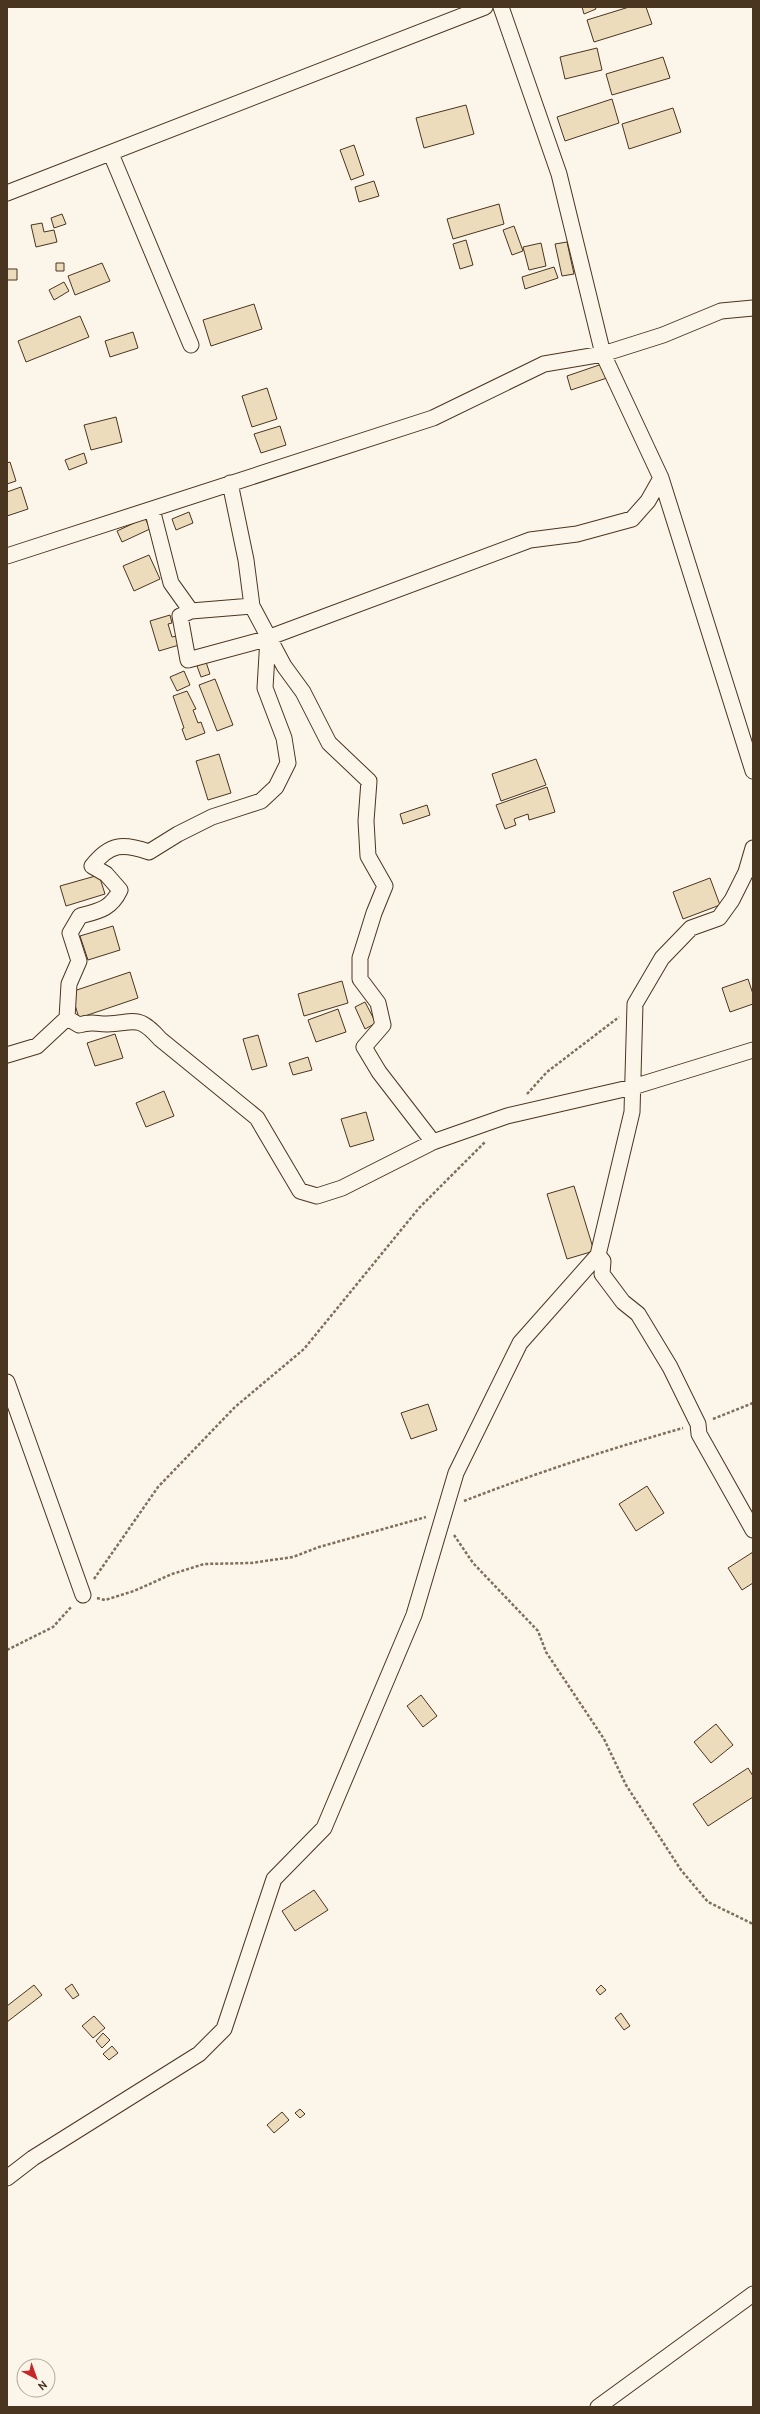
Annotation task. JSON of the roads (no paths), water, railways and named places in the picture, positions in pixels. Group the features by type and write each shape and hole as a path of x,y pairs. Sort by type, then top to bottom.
{"street":[{"path":"7,193 111,154 485,7"},
{"path":"500,7 559,174 603,354 661,478 753,771"},
{"path":"111,154 191,345"},
{"path":"7,556 433,418 544,364 603,354 663,335 722,311 753,308"},
{"path":"252,606 191,611 180,616 188,660 268,638 530,540 577,534 632,519 648,501 661,478"},
{"path":"230,483 246,560 252,606 284,666 303,692 329,743 370,781 366,821 368,856 386,886 374,913 360,958 360,979 378,1003 383,1025 364,1047 379,1072 433,1142"},
{"path":"152,509 171,584 191,611"},
{"path":"7,1055 37,1046 67,1018 69,984 78,960 70,934 80,916 98,912 114,902 120,890 106,874 92,866 104,851 130,845 149,852 178,834 212,817 261,801 276,786 288,762 284,738 265,688 268,638"},
{"path":"7,2178 33,2158 199,2054 224,2028 274,1880 324,1828 414,1615 456,1473 520,1343 598,1255 632,1112 635,1004 662,958 691,928 719,918 732,900 746,872 753,848"},
{"path":"67,1018 79,1025 92,1021 107,1024 136,1021 150,1028 160,1039 257,1118 300,1191 317,1196 342,1188 433,1142 507,1116 633,1087 753,1050"},
{"path":"598,1255 603,1261 602,1274 623,1302 638,1314 670,1367 698,1424 699,1434 753,1530"},
{"path":"7,1382 83,1595"},
{"path":"598,2407 753,2294"}]}
